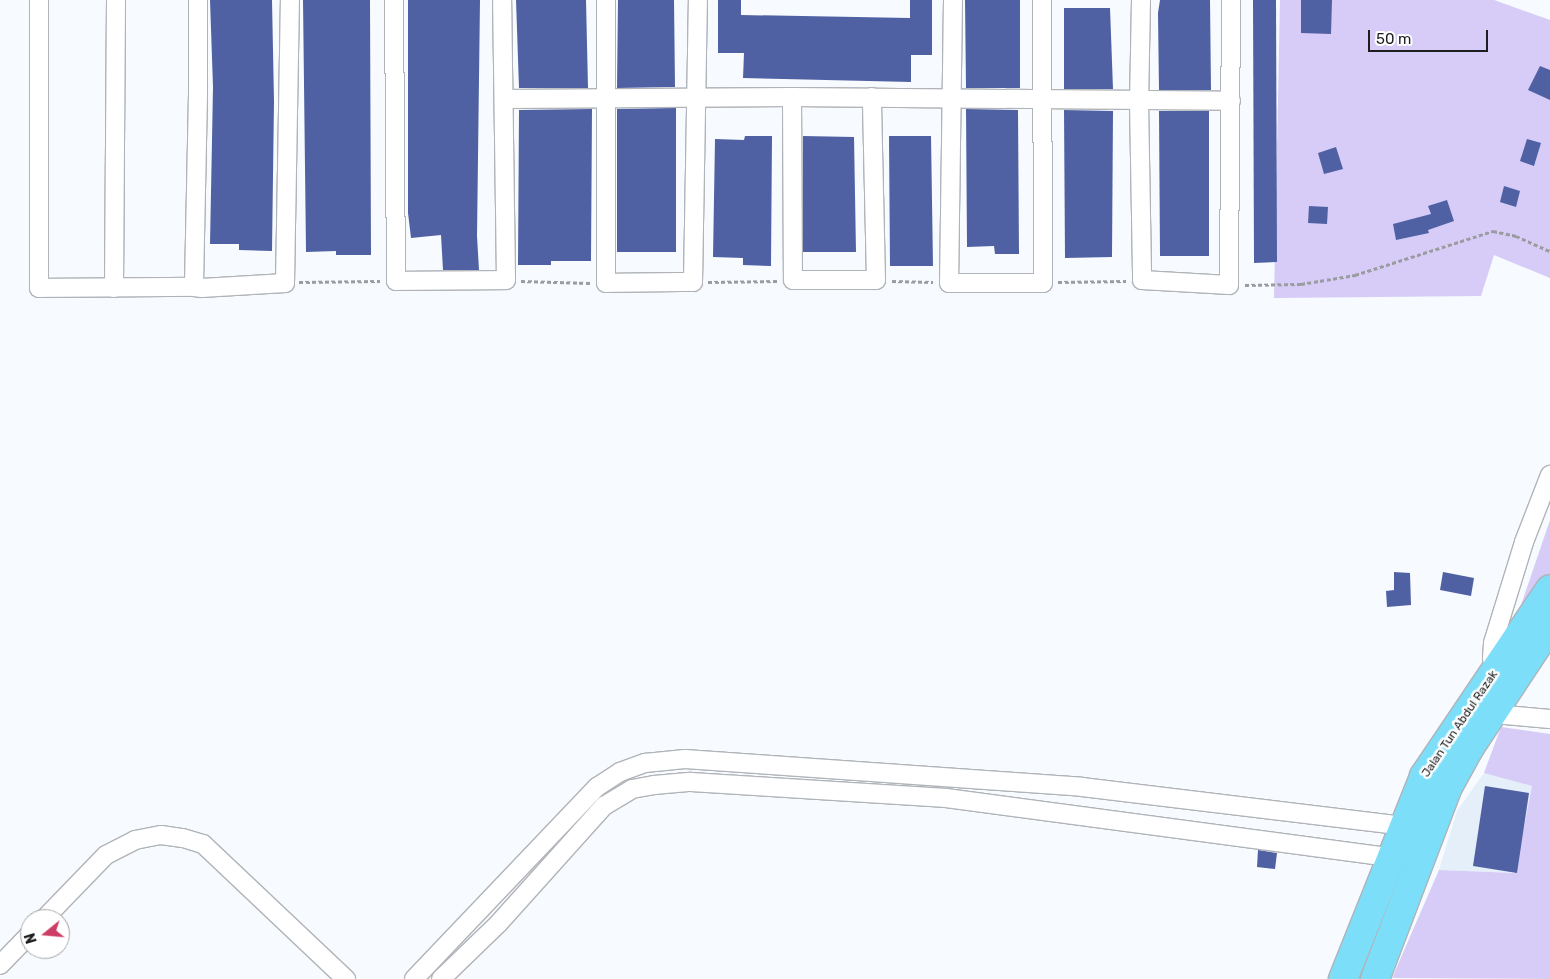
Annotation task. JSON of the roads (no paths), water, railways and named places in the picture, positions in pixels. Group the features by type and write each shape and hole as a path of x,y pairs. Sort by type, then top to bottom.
{"main road":[{"name":"Jalan Tun Abdul Razak","path":"1503,679 1550,589"},
{"name":"Jalan Tun Abdul Razak","path":"1342,979 1424,776 1479,712 1503,679 1550,626"},
{"name":"Jalan Tun Abdul Razak","path":"1375,979 1448,787 1479,712"}],"street":[{"path":"39,0 39,288 194,287 286,283 290,0"},
{"path":"114,288 116,0"},
{"path":"194,287 198,0"},
{"path":"394,0 396,281 506,280 505,99 502,0"},
{"path":"606,0 606,283 693,282 698,0"},
{"path":"952,0 949,283 1044,283 1042,0"},
{"path":"1141,0 1139,101 1142,280 1229,285 1231,0"},
{"path":"792,97 793,280 876,280 872,97"},
{"path":"505,99 872,97 1042,101 1230,101"},
{"path":"1503,679 1492,643 1524,542 1550,475"},
{"path":"1479,712 1550,719"},
{"path":"414,979 597,787 620,772 645,763 685,758 1082,788 1404,826"},
{"path":"441,979 498,924 604,806 632,789 654,785 691,782 946,798 1391,857"},
{"path":"54,909 106,855 135,840 161,835 183,838 203,844 346,979"},
{"path":"0,964 20,944"}]}
